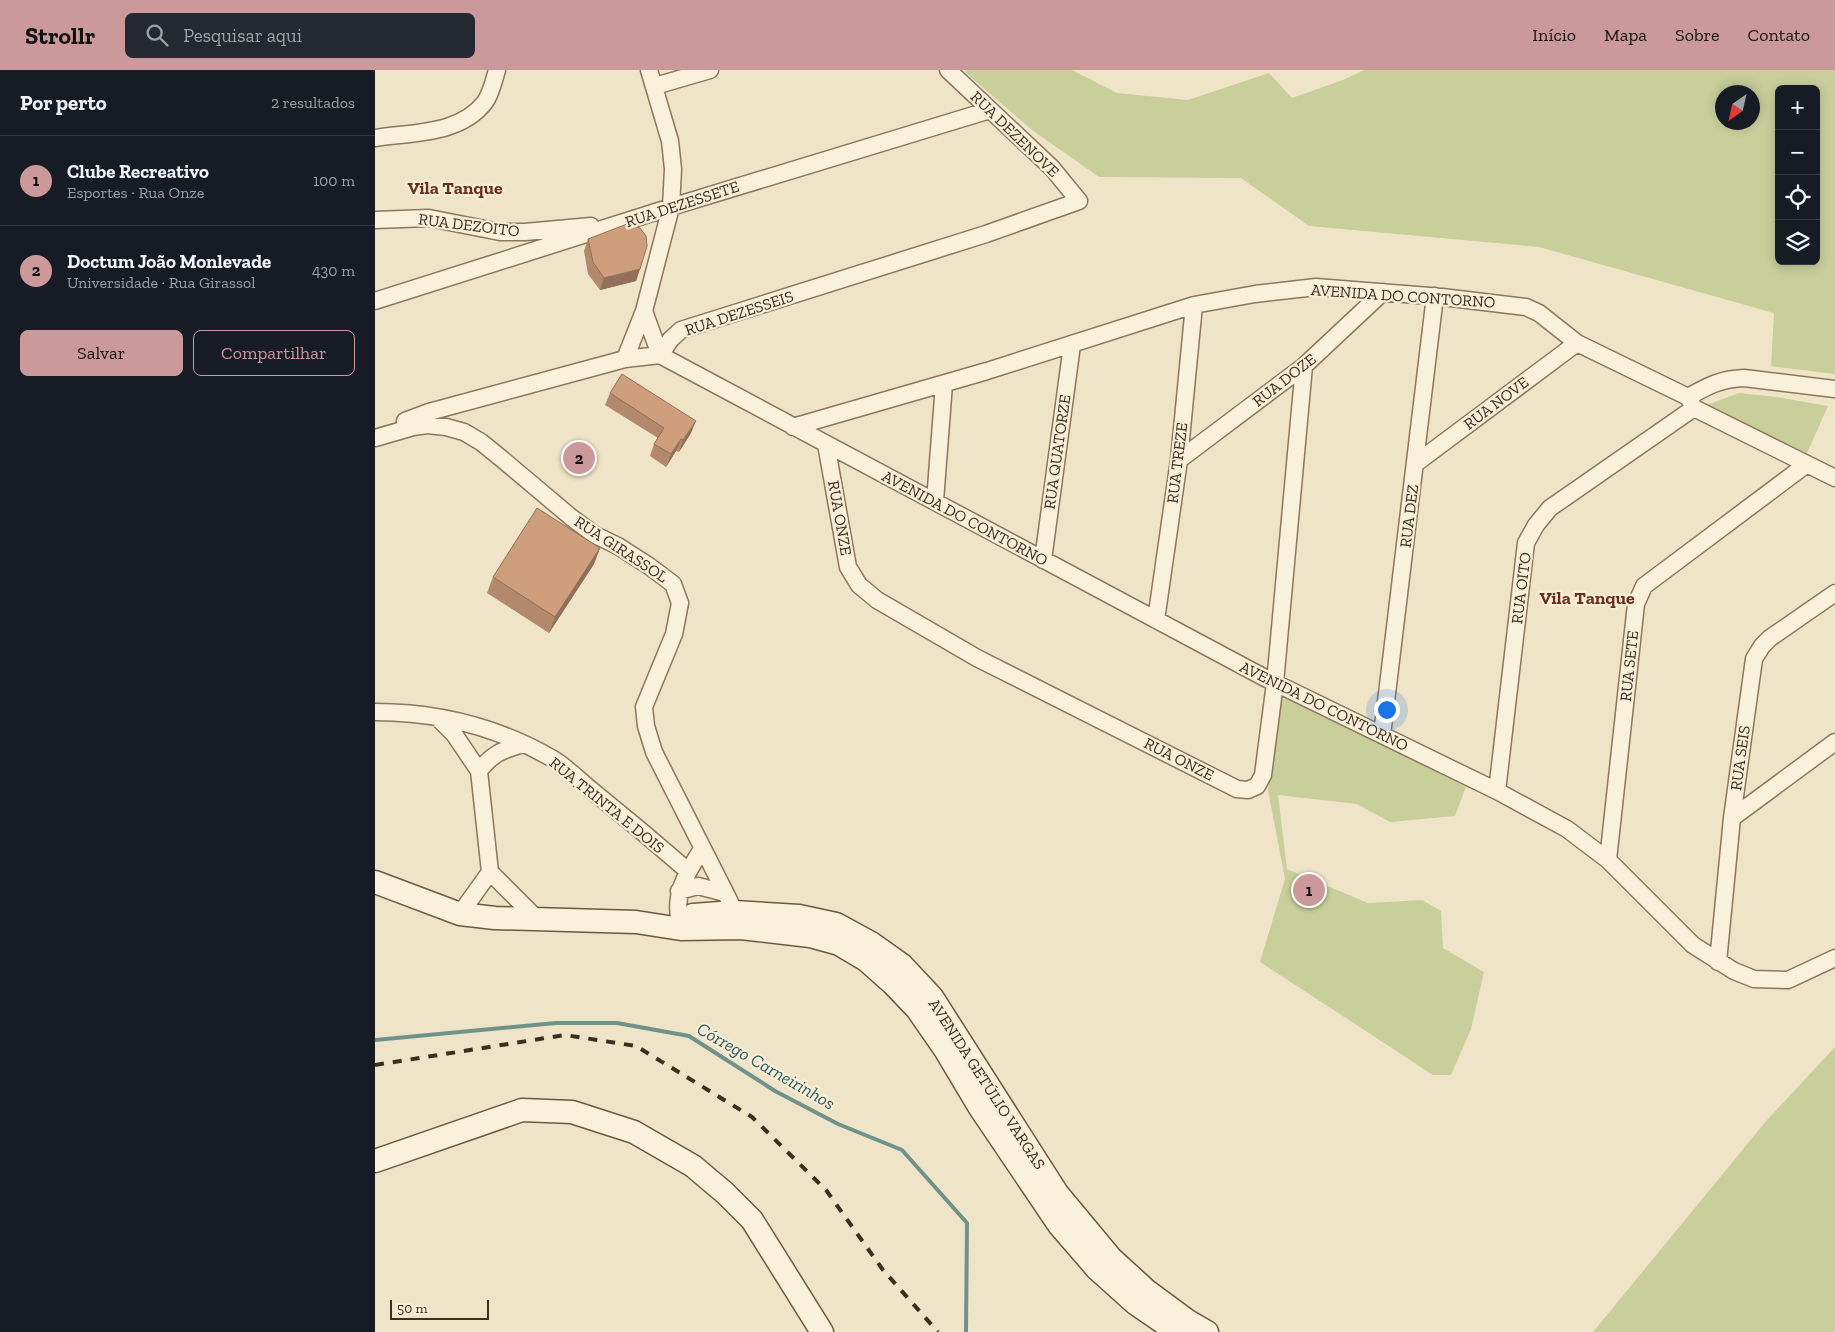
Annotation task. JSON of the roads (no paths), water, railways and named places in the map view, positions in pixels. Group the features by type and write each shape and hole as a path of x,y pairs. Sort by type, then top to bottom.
{"main road":[{"name":"AVENIDA GETÚLIO VARGAS","path":"375,882 460,914 495,918 679,923 733,911 839,944 866,960 893,984 953,1046 1057,1193 1111,1258 1145,1290 1188,1322 1207,1332"},
{"name":"AVENIDA GETÚLIO VARGAS","path":"953,1046 980,1108 1059,1225 1097,1269 1137,1304 1177,1332"},
{"path":"375,1161 521,1110 572,1112 634,1132 693,1166 725,1193 752,1220 822,1332"},
{"path":"375,1154 438,1138"}],"street":[{"path":"375,138 444,129 460,123 486,102 497,70"},
{"path":"625,358 644,311 671,207 673,169 670,141 649,70"},
{"path":"655,86 710,70"},
{"name":"RUA DEZENOVE","path":"948,70 1053,168 1079,201"},
{"name":"RUA DEZESSETE","path":"375,301 671,207 990,110"},
{"name":"RUA DEZESSEIS","path":"660,355 671,339 681,330 986,234 1079,201"},
{"name":"RUA DEZOITO","path":"375,220 429,218 500,232 525,232 622,224"},
{"name":"AVENIDA DO CONTORNO","path":"793,427 944,384 1194,305 1255,294 1315,287 1435,296 1526,308 1539,313 1577,343 1835,478"},
{"name":"RUA DOZE","path":"1179,460 1304,366 1383,292"},
{"name":"RUA DEZ","path":"1382,735 1435,296"},
{"name":"RUA TREZE","path":"1155,620 1179,460 1194,305"},
{"path":"375,432 429,412 625,358 660,355 644,311"},
{"name":"RUA NOVE","path":"1415,464 1577,343"},
{"name":"RUA QUATORZE","path":"1043,560 1072,345"},
{"name":"AVENIDA DO CONTORNO","path":"660,355 1275,683 1497,791 1567,829 1608,860 1693,945 1717,962 1734,971 1754,979 1788,980 1835,958"},
{"name":"RUA ONZE","path":"826,444 848,567 859,585 877,600 977,658 1237,789 1247,790 1257,786 1263,775 1275,683 1304,366"},
{"name":"RUA OITO","path":"1497,791 1526,543 1536,525 1550,508 1715,382 1744,378 1835,389"},
{"path":"935,501 944,384"},
{"name":"RUA GIRASSOL","path":"375,438 427,425 446,427 464,432 488,447 595,535 618,546 673,584 680,603 674,634 644,707 646,726 654,752 733,911"},
{"name":"RUA SETE","path":"1608,860 1636,604 1644,586 1807,464"},
{"name":"RUA SEIS","path":"1717,962 1732,818 1754,659 1762,646 1770,638 1835,593"},
{"name":"RUA TRINTA E DOIS","path":"375,712 401,712 455,719 500,733 555,760 688,871"},
{"path":"438,718 454,734 479,771 489,872 537,919"},
{"path":"1732,818 1835,742"},
{"path":"479,771 487,761 501,750 523,744"},
{"path":"679,923 679,891 702,848"},
{"path":"460,914 489,872"},
{"path":"679,891 698,886 733,911"}],"waterway":[{"name":"Córrego Carneirinhos","path":"375,1040 556,1023 617,1023 689,1036 775,1091 838,1124 902,1150 967,1223 966,1332"}],"railway":[{"path":"375,1065 565,1035 636,1046 752,1117 826,1190 883,1270 938,1332"}],"place":[{"name":"Doctum João Monlevade","path":"579,458"},
{"name":"Clube Recreativo","path":"1309,890"}],"district":[{"name":"Vila Tanque","path":"455,188"},
{"name":"Vila Tanque","path":"1587,598"}]}
